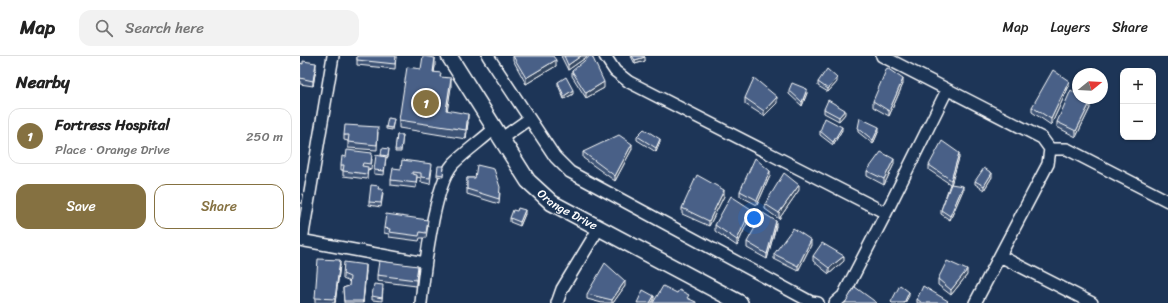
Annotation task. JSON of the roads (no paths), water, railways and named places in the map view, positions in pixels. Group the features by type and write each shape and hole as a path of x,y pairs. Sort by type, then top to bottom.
{"street":[{"path":"333,56 301,240 425,264"},
{"name":"Orange Drive","path":"449,56 528,181 540,193 552,203 740,303"},
{"path":"488,56 555,157 570,172 804,298 818,303"},
{"path":"605,56 615,71 629,82 886,213"},
{"path":"882,56 1042,138 1050,149 1048,164 975,303"},
{"path":"835,303 843,296 947,90"},
{"path":"421,303 425,264 444,181 453,165 499,133 530,119"},
{"path":"1050,149 1067,149 1168,201"},
{"path":"557,303 562,289 599,228"},
{"path":"1000,256 1092,303"}],"place":[{"name":"Fortress Hospital","path":"426,103"}]}
